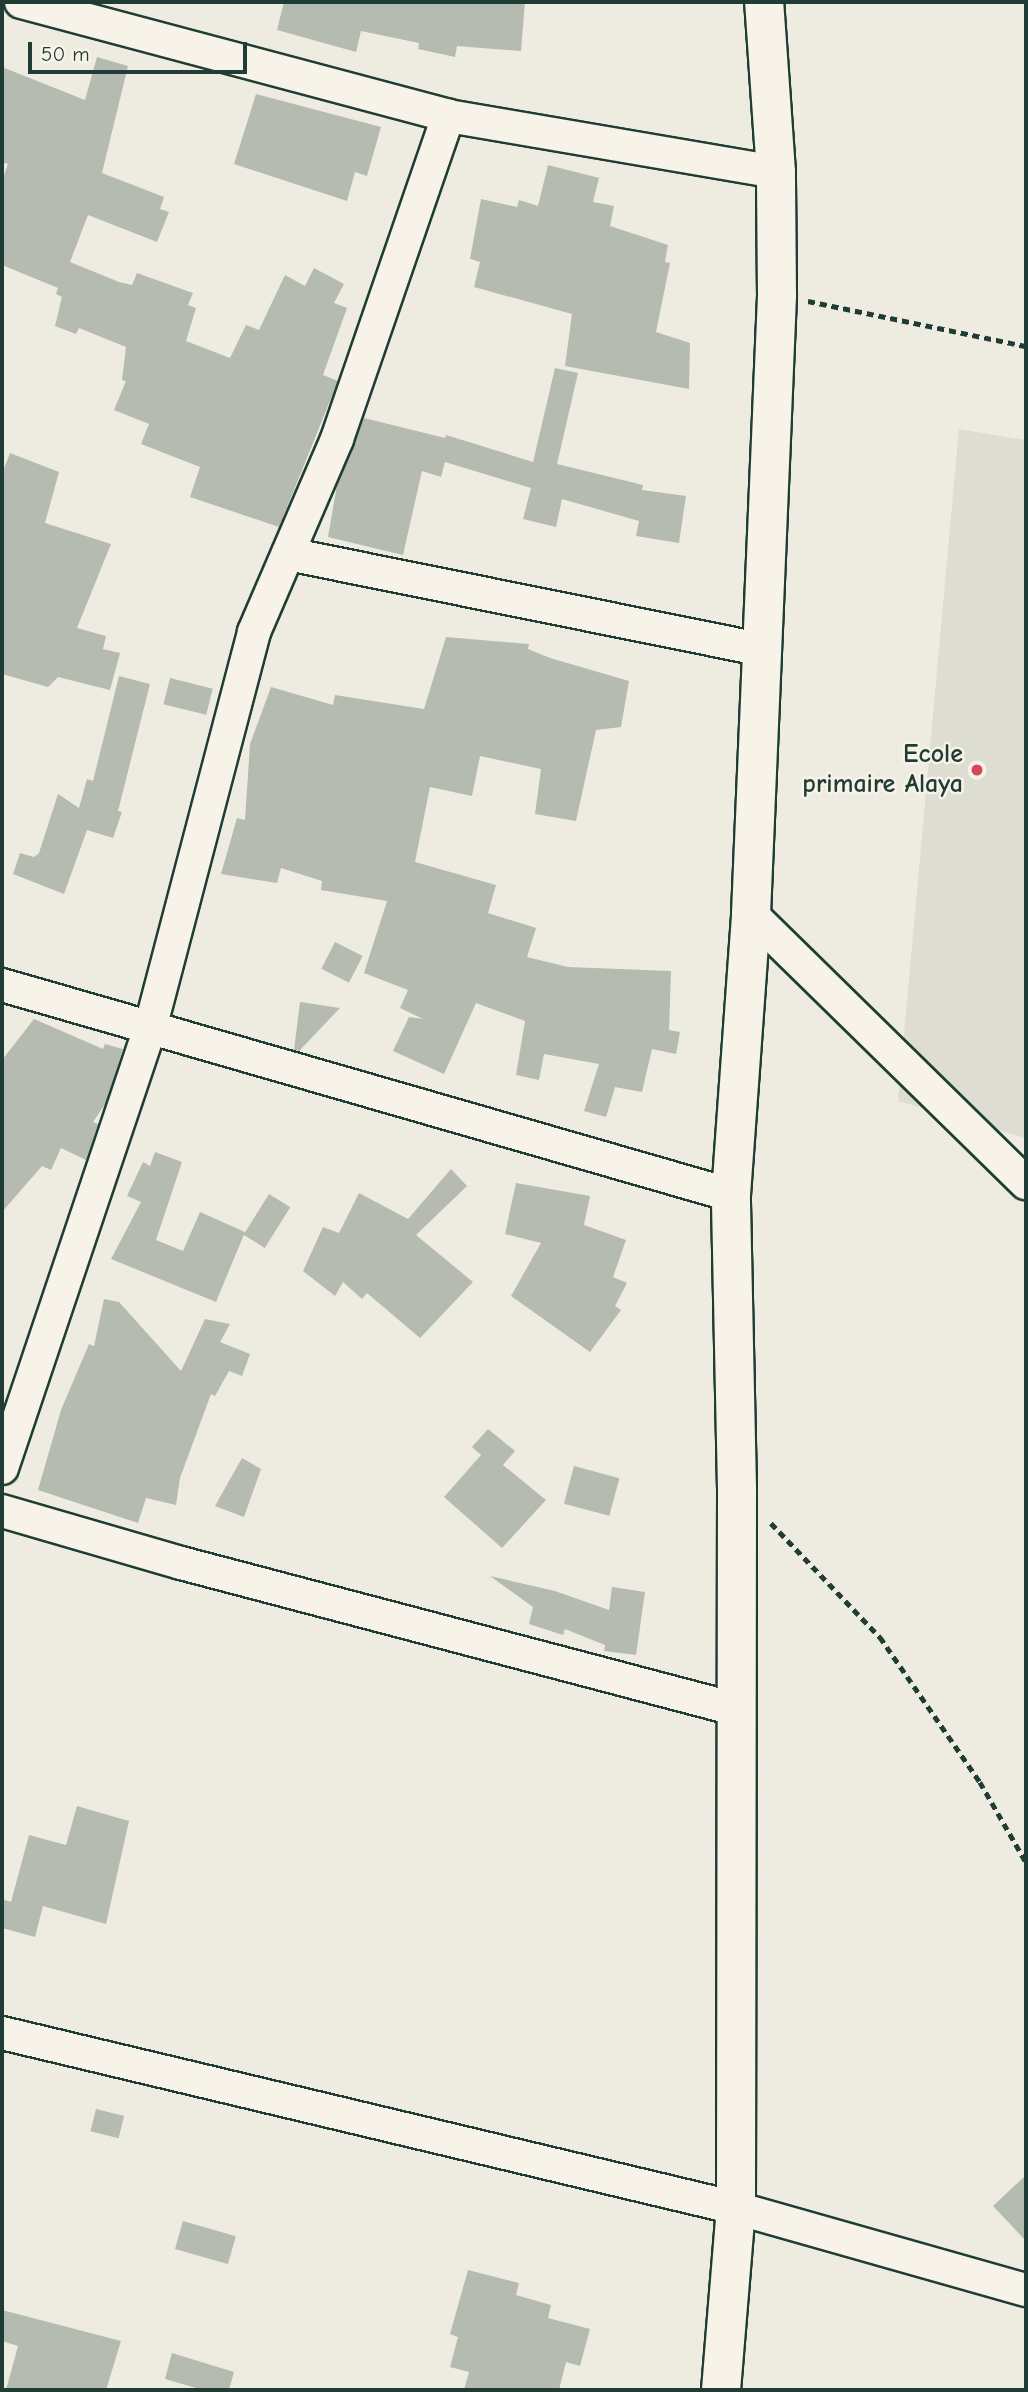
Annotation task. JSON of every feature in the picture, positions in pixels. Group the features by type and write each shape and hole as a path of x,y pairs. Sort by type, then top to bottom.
{"main road":[{"path":"721,2390 736,2208 737,1489 731,1195 751,914 777,295 776,172 764,2"}],"street":[{"path":"22,2 448,116 776,172"},
{"path":"2,1468 151,1025 254,632 337,439 448,116"},
{"path":"288,554 762,650"},
{"path":"751,914 1026,1183"},
{"path":"2,985 151,1025 731,1195"},
{"path":"979,1139 1026,1157"},
{"path":"2,1511 181,1563 735,1709"},
{"path":"2,2033 736,2208 1026,2290"}],"path":[{"path":"777,295 1026,346"},
{"path":"737,1489 880,1637 979,1782 1026,1862"}],"shaded area":[{"name":"Ecole primaire Alaya","path":"959,429 1026,440 1026,1138 898,1101"}],"building":[{"path":"284,2 525,2 521,51 457,46 455,57 418,49 419,43 361,31 356,52 277,30"},
{"path":"97,57 128,66 102,173 164,197 160,209 169,212 157,242 88,215 70,262 119,282 132,285 137,273 193,293 188,305 196,308 186,341 230,358 246,325 259,330 285,275 305,286 314,268 344,284 334,303 347,308 323,375 338,381 279,527 190,497 200,467 141,444 149,424 114,410 126,381 122,380 126,347 79,328 76,334 55,326 62,297 56,294 58,288 2,265 2,181 8,164 2,162 2,67 85,100"},
{"path":"256,94 381,127 367,176 355,172 347,201 234,164"},
{"path":"548,165 599,178 593,202 614,206 610,226 668,245 665,262 670,263 656,332 690,343 689,389 565,366 572,314 474,287 480,262 470,259 481,199 517,207 519,200 538,206"},
{"path":"555,368 578,373 557,464 643,485 642,490 686,496 679,543 636,536 639,521 562,499 556,527 523,519 531,488 445,462 441,477 422,471 403,555 328,537 337,485 364,418 445,438 446,435 533,462"},
{"path":"10,453 59,472 45,523 111,544 77,628 106,636 103,649 120,653 110,690 58,677 48,687 2,674 2,474"},
{"path":"446,637 529,644 528,649 550,658 629,681 621,727 596,730 576,821 535,814 541,769 480,756 472,796 430,787 415,862 496,885 488,913 536,928 527,957 568,967 671,971 669,1030 680,1032 676,1054 652,1049 642,1092 615,1087 606,1117 584,1111 599,1064 544,1054 539,1080 516,1075 525,1021 476,1003 444,1074 393,1051 409,1017 423,1019 400,1008 408,990 364,973 387,901 321,890 322,881 281,868 277,883 221,874 237,818 245,820 250,744 271,687 333,705 335,695 424,709"},
{"path":"119,676 150,684 118,811 122,812 113,838 87,830 64,894 13,874 20,853 34,857 39,853 58,794 79,808 87,779 93,781"},
{"path":"170,678 213,689 206,715 163,704"},
{"path":"335,942 363,956 349,983 321,969"},
{"path":"300,1002 340,1008 299,1051 294,1050"},
{"path":"34,1019 103,1049 105,1044 123,1049 106,1103 93,1122 98,1124 86,1160 61,1148 51,1170 42,1166 2,1212 2,1060"},
{"path":"155,1152 182,1162 156,1240 183,1251 200,1212 245,1232 216,1302 111,1259 141,1202 127,1196 143,1162 150,1166"},
{"path":"451,1169 467,1186 416,1235 473,1282 420,1338 367,1293 362,1299 343,1282 335,1296 303,1271 323,1227 339,1233 359,1193 408,1219"},
{"path":"516,1183 590,1196 584,1225 626,1240 613,1277 627,1283 615,1306 621,1310 590,1352 511,1296 541,1243 505,1234"},
{"path":"269,1194 290,1207 265,1248 244,1235"},
{"path":"104,1299 119,1302 181,1371 205,1319 230,1324 220,1342 250,1354 242,1376 229,1371 215,1396 211,1394 180,1478 176,1505 146,1498 138,1523 38,1490 61,1410 89,1344 94,1346"},
{"path":"488,1429 515,1451 503,1465 546,1500 502,1548 444,1497 481,1455 472,1447"},
{"path":"242,1458 261,1469 244,1517 215,1506"},
{"path":"574,1466 619,1478 609,1516 564,1504"},
{"path":"490,1576 555,1591 609,1610 612,1587 645,1592 636,1655 604,1651 605,1645 565,1629 563,1635 529,1624 533,1607"},
{"path":"77,1806 129,1821 106,1924 43,1906 35,1937 2,1928 2,1899 11,1902 29,1835 66,1845"},
{"path":"96,2109 124,2116 119,2138 90,2131"},
{"path":"1026,2175 1026,2241 993,2206"},
{"path":"183,2221 236,2236 228,2264 175,2249"},
{"path":"468,2270 519,2283 516,2295 551,2305 548,2318 590,2329 580,2366 566,2362 559,2390 464,2390 469,2372 450,2367 458,2337 450,2334"},
{"path":"2,2310 121,2341 106,2390 6,2390 18,2346 2,2341"},
{"path":"172,2353 234,2372 229,2390 203,2390 165,2379"}],"place":[{"name":"Ecole primaire Alaya","path":"977,770"}]}
